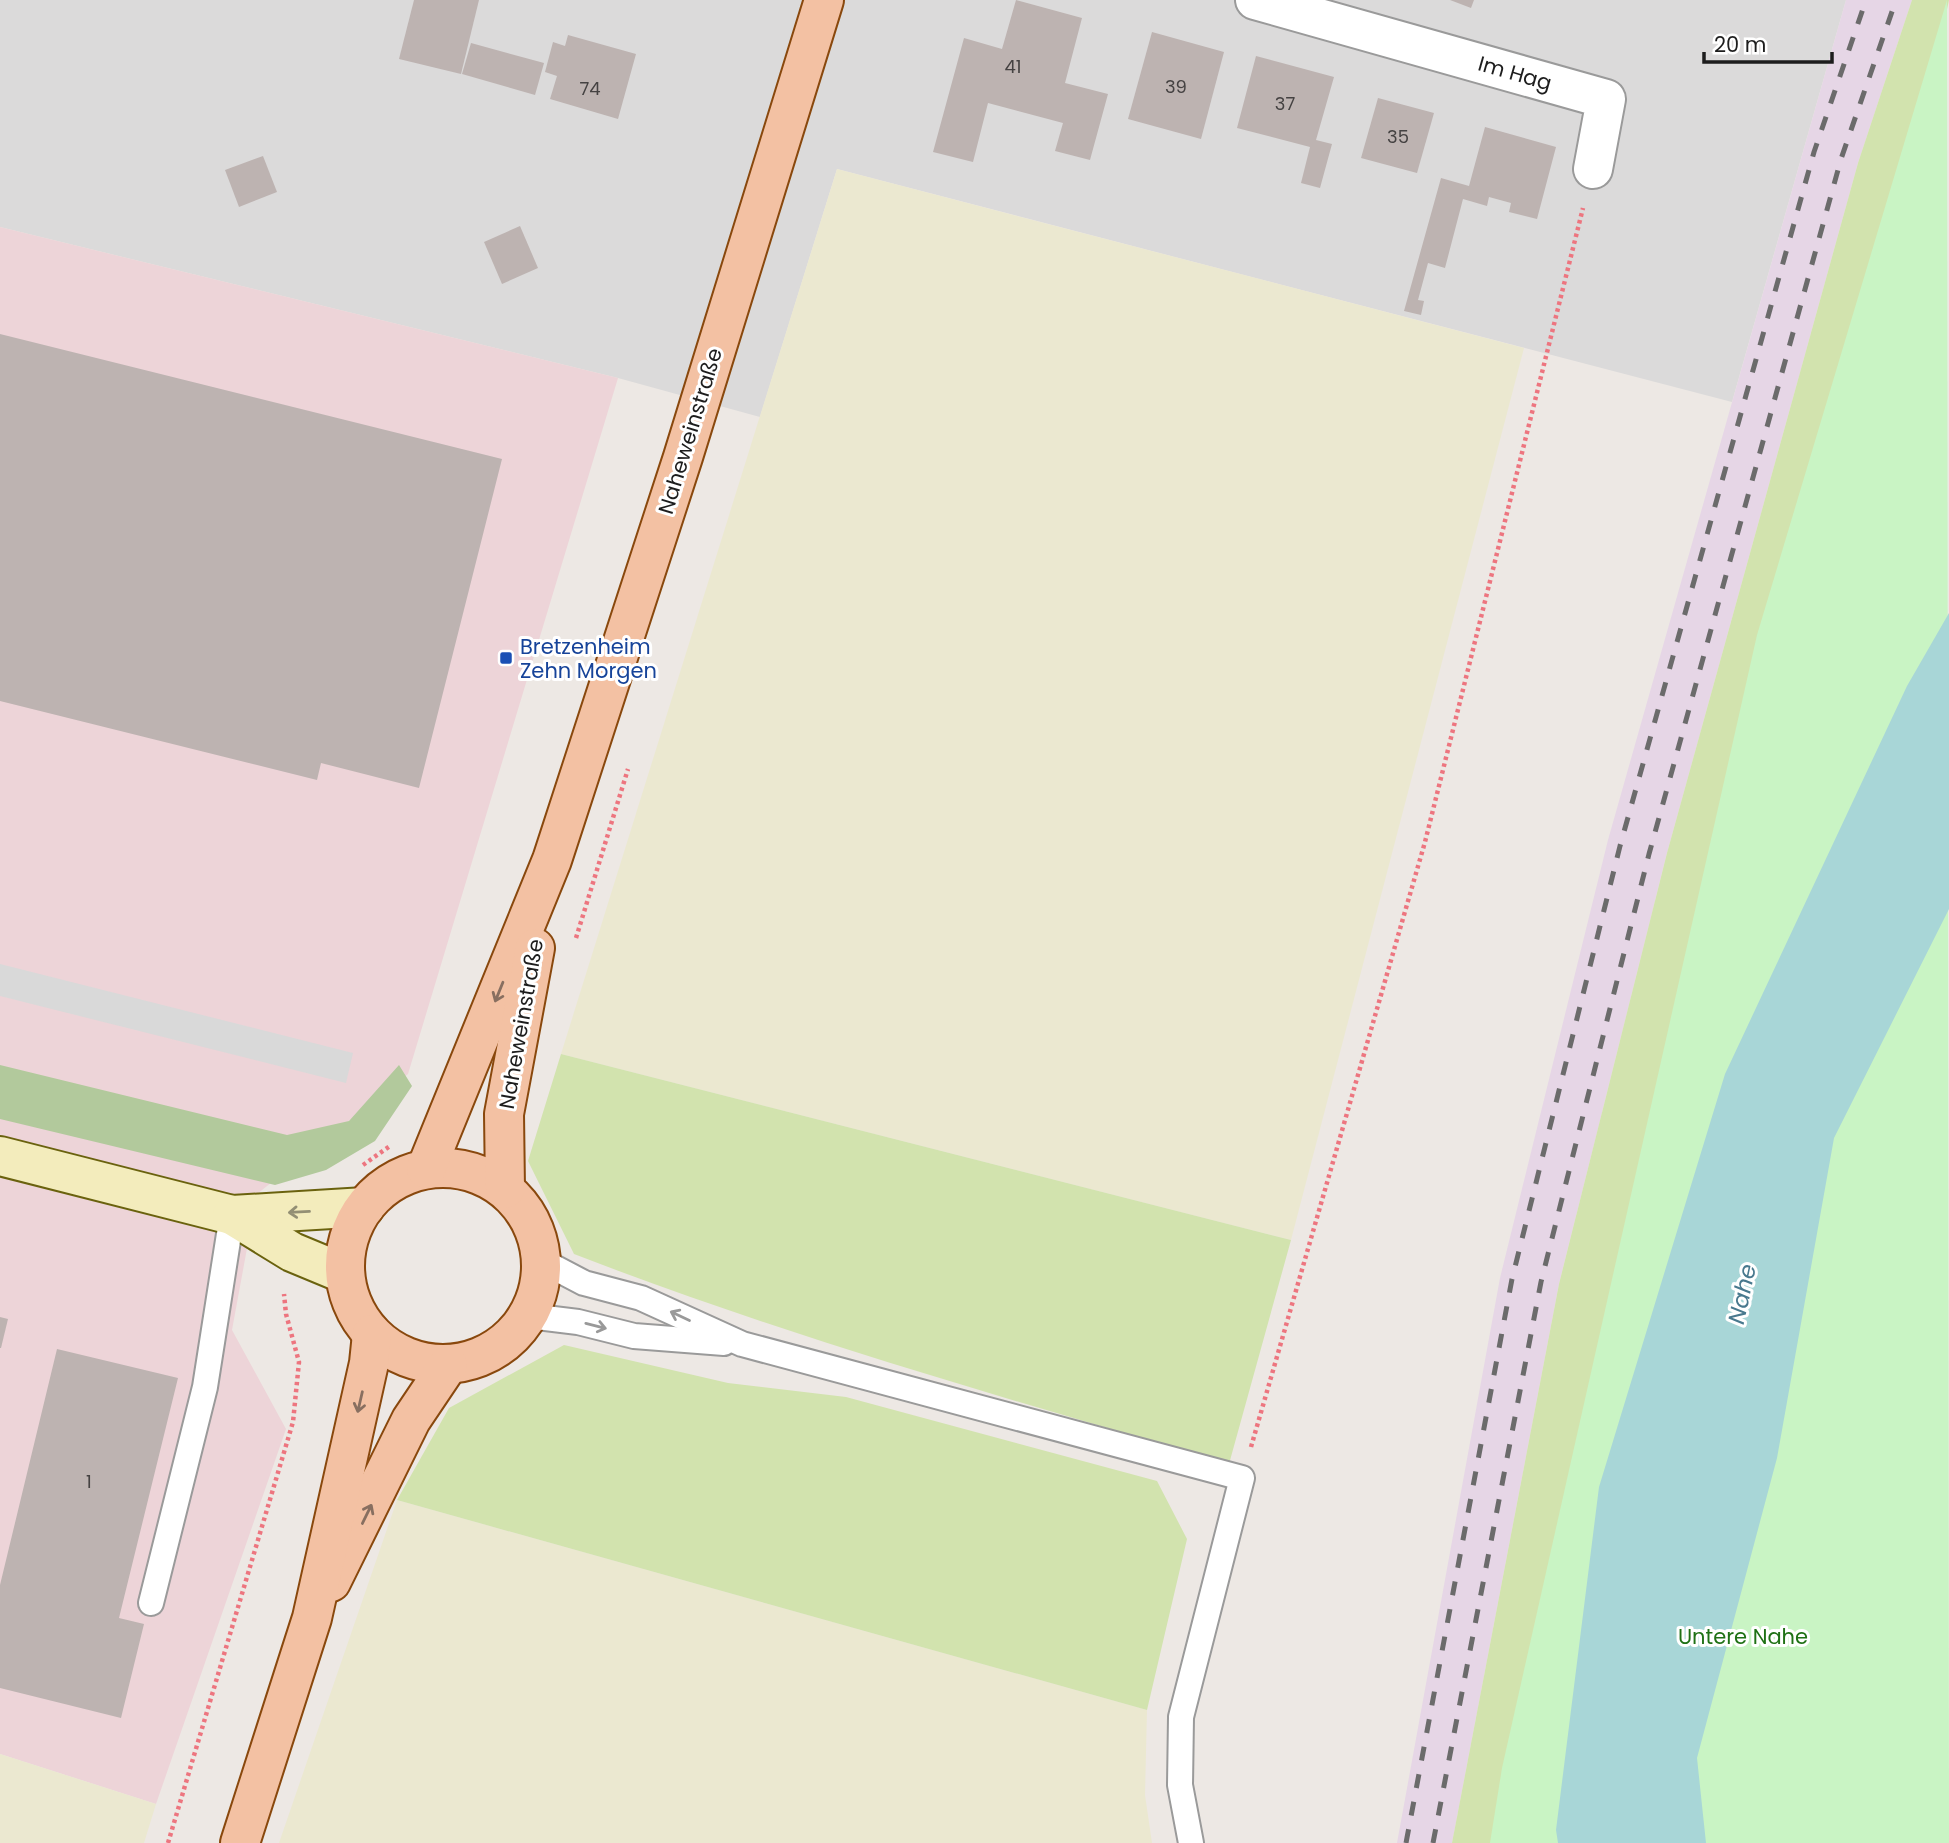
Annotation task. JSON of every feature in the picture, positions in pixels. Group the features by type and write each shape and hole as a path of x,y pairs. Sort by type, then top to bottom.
{"main road":[{"name":"Naheweinstraße","path":"426,1169 552,860 683,457 824,0"},
{"name":"Naheweinstraße","path":"505,1189 504,1114 552,860"},
{"path":"426,1169 468,1171 505,1189 524,1209 531,1221 537,1234 542,1261 540,1289 529,1315 514,1335 495,1351 448,1365 406,1358 372,1335 358,1316 345,1274 346,1250 352,1227 365,1207 382,1189 403,1177 426,1169"},
{"path":"240,1843 312,1618 369,1363 372,1335"},
{"path":"312,1618 366,1516 411,1420 448,1365"}],"street":[{"name":"Im Hag","path":"1255,0 1360,13 1606,99 1593,169"},
{"path":"0,1156 232,1215 292,1252 345,1274"},
{"path":"232,1215 365,1207"}],"lane":[{"path":"151,1603 205,1387 232,1215"},
{"path":"542,1261 584,1283 641,1298 742,1344 1241,1478 1181,1717 1180,1785 1191,1843"},
{"path":"529,1315 578,1322 634,1336 742,1344"}],"path":[{"path":"1241,1478 1425,842 1593,169"},
{"path":"356,1170 399,1139"},
{"path":"168,1843 293,1422 299,1362 286,1314 284,1290"}],"shaded area":[{"path":"0,0 1846,0 1732,402 837,169 760,417 618,378 0,227"},
{"path":"1846,0 1912,0 1858,163 1667,853 1559,1284 1452,1843 1397,1843 1500,1278 1608,840"},
{"path":"837,169 1524,348 1291,1240 561,1054"},
{"path":"0,227 618,378 408,1074 257,1194 232,1330 286,1429 156,1804 0,1754"},
{"path":"0,964 353,1053 346,1083 0,996"},
{"path":"397,1500 1147,1710 1145,1795 1152,1843 279,1843"},
{"path":"0,1754 156,1804 144,1843 0,1843"}],"green space":[{"path":"1912,0 1949,0 1558,1843 1452,1843 1559,1284 1667,853 1858,163"},
{"name":"Untere Nahe","path":"1947,0 1949,1843 1490,1843 1502,1768 1757,635"},
{"path":"561,1054 1291,1240 1229,1464 818,1340 574,1254 528,1161"},
{"path":"0,1065 287,1135 349,1121 399,1065 412,1086 375,1141 326,1170 275,1185 0,1119"},
{"path":"564,1345 728,1383 846,1397 1157,1481 1187,1539 1147,1710 397,1500 449,1408"}],"water":[{"name":"Nahe","path":"1949,613 1949,909 1834,1138 1777,1458 1697,1758 1706,1843 1558,1843 1556,1830 1599,1487 1725,1074 1907,686"}],"building":[{"path":"414,0 479,0 461,74 399,59"},
{"path":"1016,0 1082,18 1065,83 1108,94 1090,160 1055,151 1063,123 988,103 973,162 933,152 964,38 1002,49"},
{"path":"1450,0 1474,0 1471,8"},
{"path":"1152,32 1224,52 1201,139 1128,119"},
{"path":"568,35 636,54 618,119 550,99 557,76 545,72 553,42 565,46"},
{"path":"471,43 544,63 535,95 462,74"},
{"path":"1256,56 1334,77 1316,140 1332,144 1320,188 1301,183 1310,147 1237,128"},
{"path":"1378,98 1434,113 1417,173 1361,158"},
{"path":"1485,127 1556,147 1537,219 1509,212 1511,203 1489,197 1487,206 1463,199 1445,268 1428,263 1418,300 1424,301 1421,315 1404,311 1441,178 1469,186"},
{"path":"263,156 277,192 239,207 225,170"},
{"path":"520,226 538,268 502,284 484,242"},
{"path":"0,334 502,459 419,788 321,763 317,780 0,701"},
{"path":"0,1317 8,1319 1,1348 0,1348"},
{"path":"57,1349 178,1378 119,1618 144,1624 121,1718 0,1688 0,1585"}],"railway":[{"path":"1406,1843 1512,1279 1620,846 1814,152 1866,0"},
{"path":"1433,1843 1541,1282 1649,854 1841,159 1896,0"}],"place":[{"name":"Bretzenheim Zehn Morgen","path":"506,658"}]}
